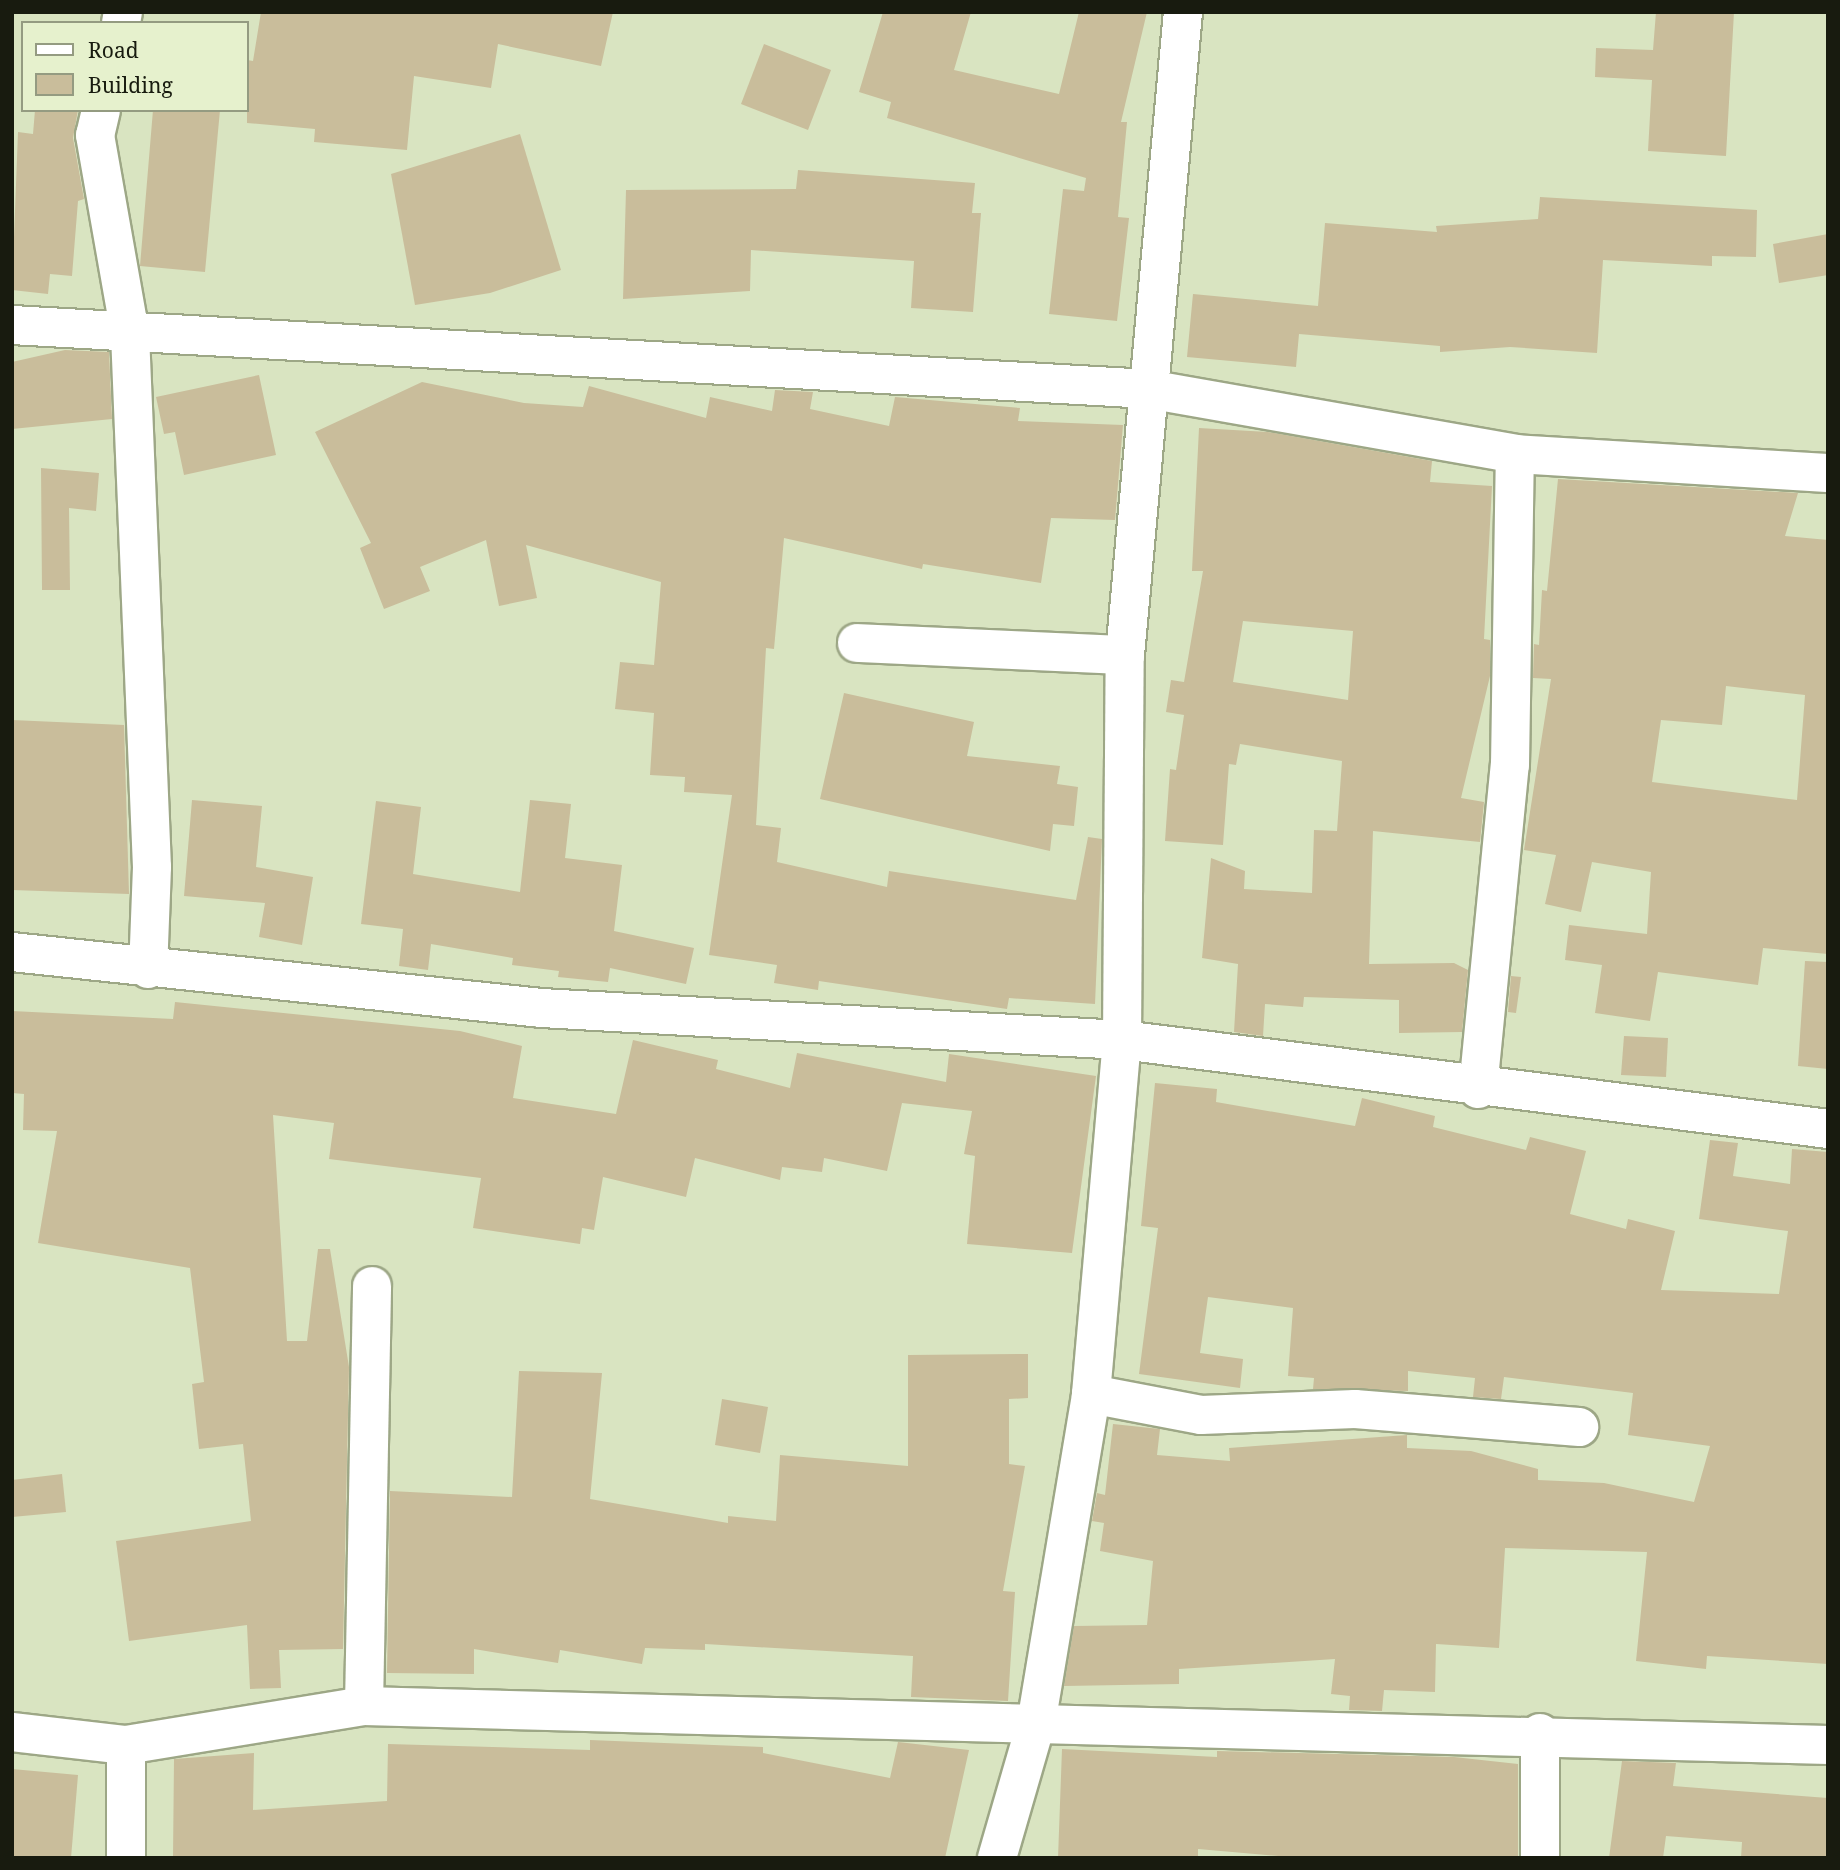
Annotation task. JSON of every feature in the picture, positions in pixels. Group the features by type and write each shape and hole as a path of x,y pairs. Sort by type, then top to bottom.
{"street":[{"path":"997,1858 1036,1724 1091,1394 1122,1040 1125,655 1183,12"},
{"path":"101,112 95,135 130,334 152,867 148,969"},
{"path":"12,325 130,334 1148,389 1515,454 1828,473"},
{"path":"1478,1089 1510,765 1515,454"},
{"path":"857,643 1125,655"},
{"path":"12,952 148,969 541,1008 1122,1040 1478,1089 1828,1129"},
{"path":"363,1706 372,1286"},
{"path":"1091,1394 1201,1415 1355,1409 1579,1427"},
{"path":"12,1732 126,1745 363,1706 1036,1724 1539,1733 1828,1745"},
{"path":"1539,1733 1539,1858"},
{"path":"126,1745 126,1858"}],"building":[{"path":"261,12 613,12 601,66 498,44 491,88 414,76 407,150 314,142 315,129 247,123 248,60 253,61"},
{"path":"883,12 971,12 954,70 1059,94 1079,12 1147,12 1121,122 1127,122 1118,217 1129,218 1117,321 1049,314 1063,189 1084,191 1086,178 887,118 891,102 859,92"},
{"path":"1656,12 1734,12 1726,156 1648,151 1652,80 1595,77 1596,48 1653,50"},
{"path":"764,44 831,70 808,130 741,104"},
{"path":"35,112 78,112 73,138 84,199 78,201 72,276 50,274 48,294 12,290 18,132 33,134"},
{"path":"153,112 220,112 205,272 140,266"},
{"path":"520,134 561,270 490,293 415,305 391,174"},
{"path":"798,170 975,183 972,213 981,213 973,312 911,308 914,261 751,250 750,291 623,299 626,190 796,189"},
{"path":"1540,197 1757,210 1756,257 1712,256 1712,266 1603,260 1597,353 1510,347 1440,352 1440,346 1299,334 1296,367 1187,357 1193,294 1318,306 1325,223 1437,232 1436,226 1538,219"},
{"path":"1828,234 1828,275 1779,283 1773,244"},
{"path":"65,350 109,352 112,419 12,429 12,362"},
{"path":"259,375 276,455 184,475 175,432 164,434 156,397"},
{"path":"422,382 524,403 583,407 589,386 706,418 710,397 772,411 775,390 813,392 810,409 889,426 895,397 1020,408 1018,421 1123,425 1115,520 1051,518 1041,583 923,564 922,569 784,538 774,649 766,648 756,825 781,828 777,862 887,887 889,871 1076,900 1088,837 1102,839 1095,1004 1009,998 1007,1009 819,981 818,990 774,983 777,965 709,955 732,795 684,792 685,777 650,775 654,713 615,709 620,662 654,665 661,582 526,545 537,598 499,606 486,540 420,567 430,591 384,609 360,548 371,543 315,432"},
{"path":"1199,428 1268,432 1432,461 1430,482 1492,486 1484,639 1490,640 1490,676 1461,798 1484,802 1480,842 1373,831 1369,964 1454,963 1468,970 1462,1032 1399,1033 1399,1000 1304,997 1303,1007 1265,1004 1263,1036 1234,1032 1238,964 1202,958 1211,858 1245,871 1244,889 1312,893 1314,830 1337,831 1342,761 1240,744 1236,765 1229,764 1223,845 1165,841 1170,769 1176,770 1184,715 1166,712 1171,680 1184,682 1203,571 1192,571","holes":["1243,621 1353,631 1348,700 1233,682"]},
{"path":"41,468 99,473 96,511 69,508 70,590 42,590"},
{"path":"1558,479 1798,493 1785,536 1828,540 1828,954 1763,948 1758,985 1658,972 1650,1021 1595,1013 1602,965 1565,960 1569,925 1647,934 1651,872 1592,862 1581,912 1545,904 1556,855 1524,850 1551,679 1533,678 1534,644 1539,645 1542,590 1547,591","holes":["1726,686 1805,695 1797,800 1652,782 1661,720 1722,725"]},
{"path":"844,693 974,722 967,756 1060,766 1057,784 1078,787 1074,826 1053,824 1050,851 820,799"},
{"path":"12,720 124,725 129,894 12,890"},
{"path":"192,800 262,806 256,867 313,877 302,945 259,937 265,903 184,896"},
{"path":"530,800 571,804 565,858 622,865 614,931 694,948 686,984 610,968 608,982 558,977 559,971 512,965 513,958 431,944 428,970 399,966 403,929 361,924 376,801 421,807 413,874 520,892"},
{"path":"1805,961 1828,962 1828,1069 1798,1066"},
{"path":"1511,976 1521,977 1516,1013 1508,1012"},
{"path":"175,1002 460,1031 522,1046 513,1098 616,1114 633,1040 718,1060 716,1069 790,1088 797,1053 946,1082 949,1054 1096,1076 1072,1253 967,1244 975,1156 964,1154 972,1111 902,1103 887,1171 824,1158 822,1172 782,1167 780,1180 695,1158 686,1197 603,1177 594,1230 582,1228 580,1244 473,1228 481,1178 329,1159 334,1123 273,1115 287,1341 307,1341 318,1249 330,1249 349,1367 343,1649 279,1650 281,1688 250,1689 247,1625 129,1641 116,1541 251,1521 243,1444 199,1449 192,1384 204,1382 190,1268 38,1243 57,1131 23,1130 24,1094 12,1093 12,1011 173,1019"},
{"path":"1624,1036 1668,1038 1666,1077 1621,1075"},
{"path":"1155,1083 1217,1089 1216,1102 1355,1126 1362,1098 1435,1116 1433,1127 1526,1150 1530,1137 1586,1151 1570,1214 1626,1229 1628,1219 1675,1231 1661,1290 1779,1294 1788,1231 1699,1219 1710,1140 1738,1143 1733,1176 1790,1184 1792,1149 1828,1152 1828,1664 1707,1656 1706,1669 1636,1661 1647,1552 1505,1548 1499,1648 1436,1644 1435,1692 1384,1690 1382,1711 1349,1710 1350,1696 1331,1694 1335,1659 1179,1669 1179,1684 1064,1686 1074,1626 1147,1625 1153,1561 1100,1551 1104,1523 1092,1521 1097,1493 1105,1495 1113,1424 1160,1429 1157,1455 1230,1461 1229,1448 1407,1435 1407,1448 1471,1451 1538,1469 1538,1480 1604,1483 1694,1502 1710,1446 1628,1435 1633,1393 1504,1377 1501,1399 1473,1397 1475,1378 1408,1371 1408,1391 1313,1389 1314,1378 1288,1376 1293,1308 1208,1297 1200,1353 1243,1359 1240,1388 1139,1374 1158,1228 1141,1226"},
{"path":"1028,1354 1028,1398 1009,1399 1009,1464 1025,1466 1003,1591 1015,1592 1008,1701 911,1697 913,1656 705,1644 705,1650 645,1648 642,1664 560,1650 558,1663 474,1649 474,1674 387,1673 390,1491 512,1497 519,1371 602,1373 590,1499 728,1523 728,1516 776,1521 780,1455 908,1466 908,1355"},
{"path":"722,1399 768,1407 760,1453 715,1445"},
{"path":"62,1474 66,1512 12,1517 12,1480"},
{"path":"590,1740 763,1747 763,1753 890,1778 898,1742 969,1750 945,1858 173,1858 174,1759 254,1753 253,1810 387,1801 388,1744 590,1750"},
{"path":"1062,1749 1217,1757 1217,1751 1454,1757 1518,1764 1518,1858 1301,1858 1198,1849 1198,1858 1058,1858"},
{"path":"1622,1761 1676,1763 1673,1786 1828,1798 1828,1858 1741,1858 1742,1842 1666,1836 1663,1858 1609,1858"},
{"path":"12,1769 78,1775 71,1858 12,1858"}]}
